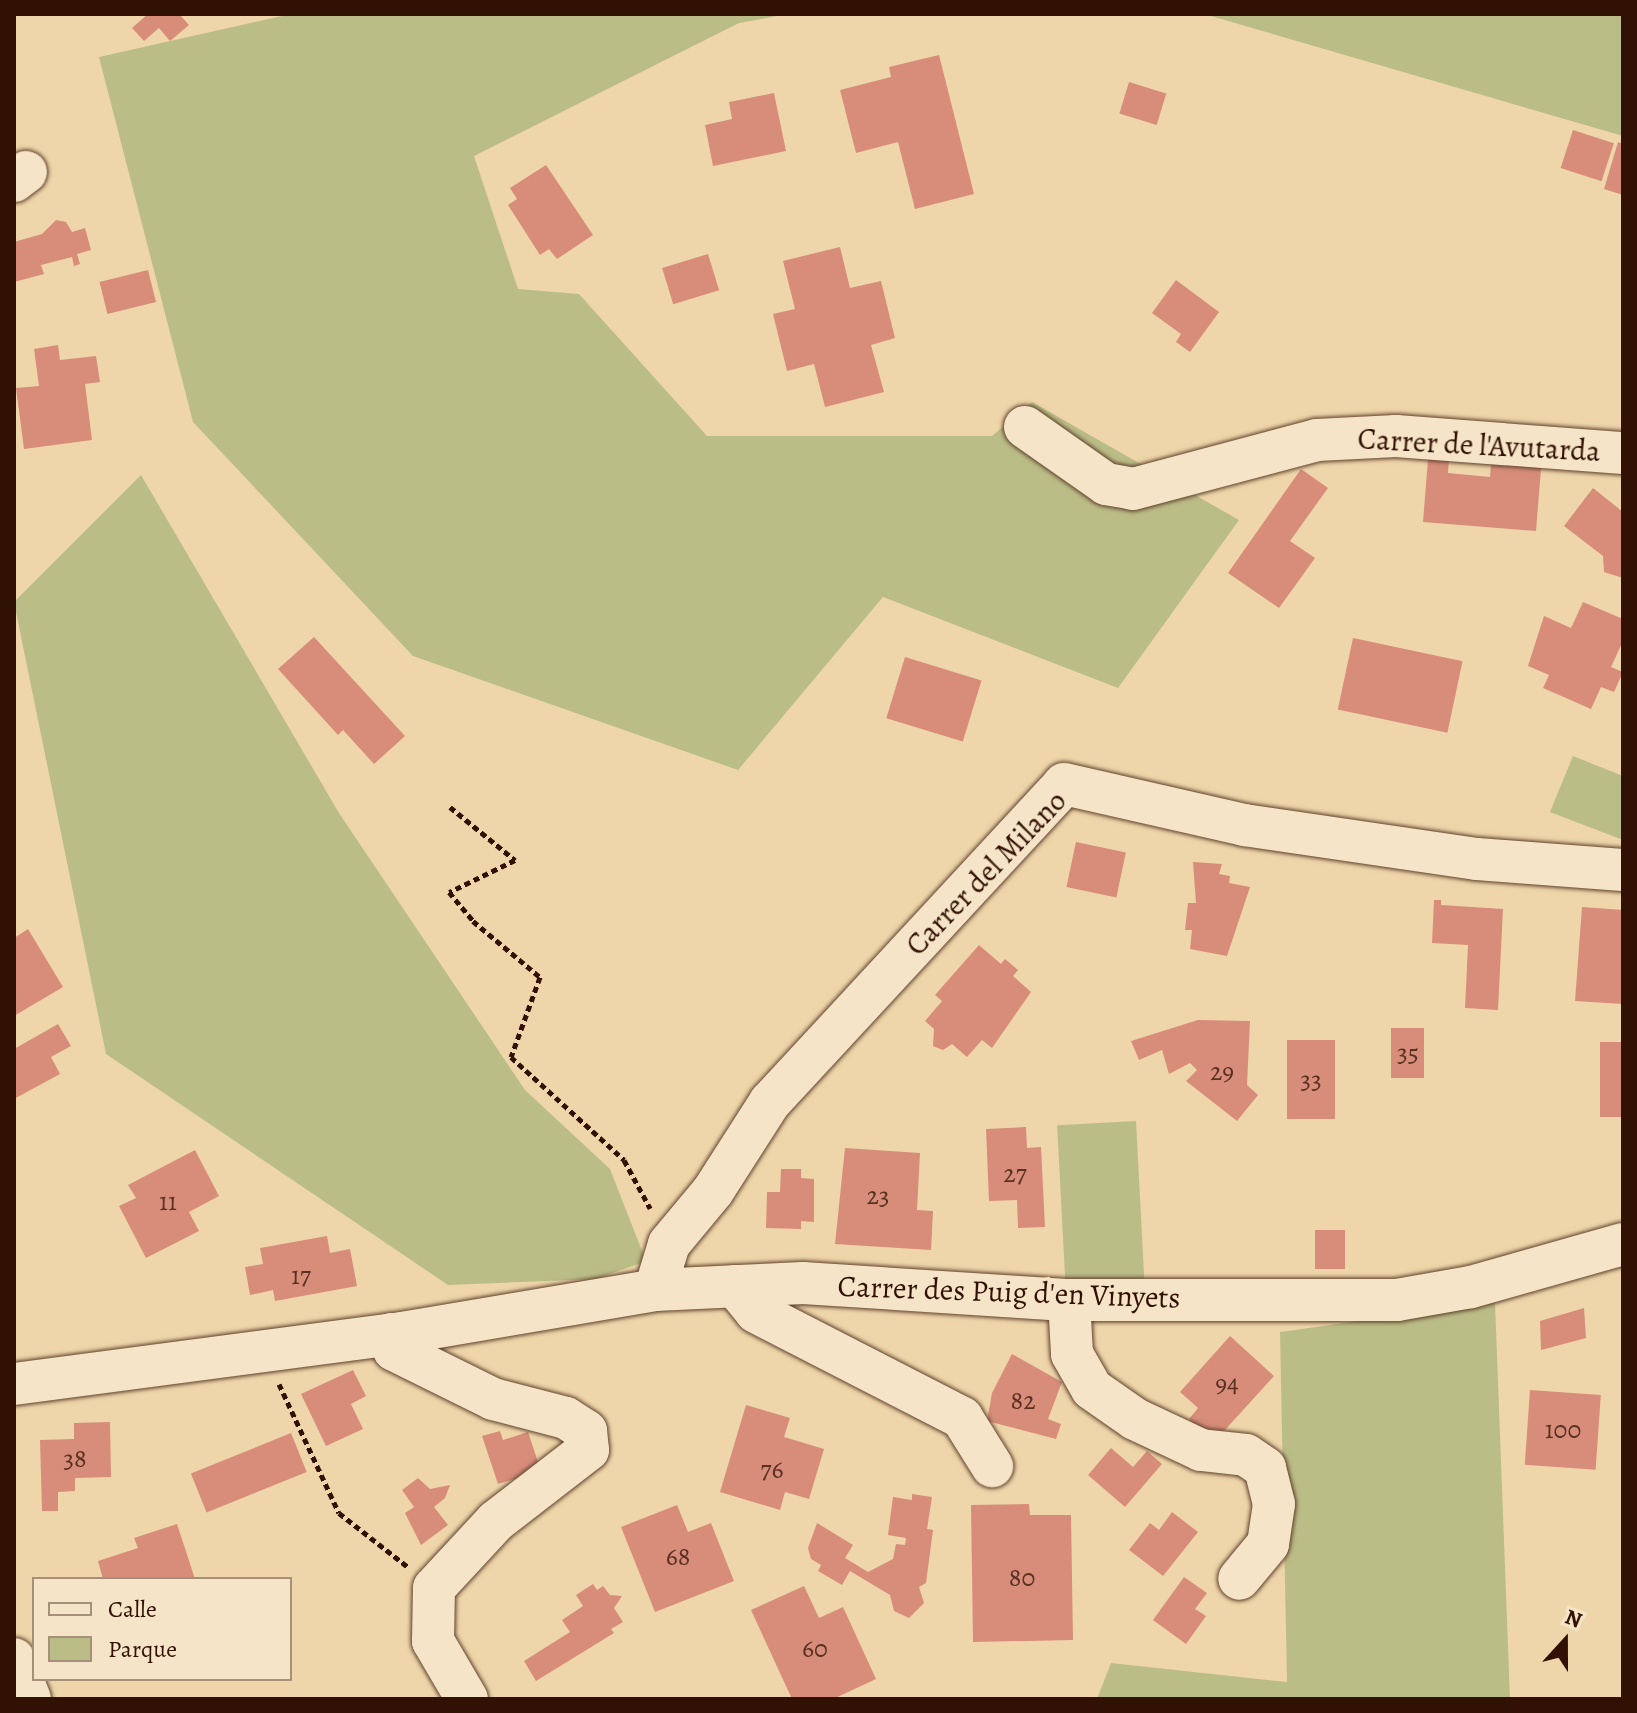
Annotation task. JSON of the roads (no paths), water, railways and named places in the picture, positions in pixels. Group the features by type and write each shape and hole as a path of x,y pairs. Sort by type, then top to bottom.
{"street":[{"name":"Carrer de l'Avutarda","path":"1025,427 1106,484 1133,489 1317,440 1411,436 1623,453"},
{"name":"Carrer del Milano","path":"655,1290 669,1244 713,1191 770,1102 1064,784 1244,825 1477,859 1623,870"},
{"name":"Carrer des Puig d'en Vinyets","path":"14,1384 391,1334 655,1290 803,1283 1069,1300 1397,1300 1471,1287 1623,1244"},
{"path":"735,1286 756,1312 962,1418 992,1466"},
{"path":"1069,1300 1072,1354 1092,1389 1135,1419 1201,1450 1246,1455 1265,1468 1274,1504 1268,1544 1239,1579"},
{"path":"391,1334 394,1350 493,1399 566,1418 586,1431 588,1450 496,1521 434,1588 433,1641 467,1699"},
{"path":"14,1659 30,1699"}]}
